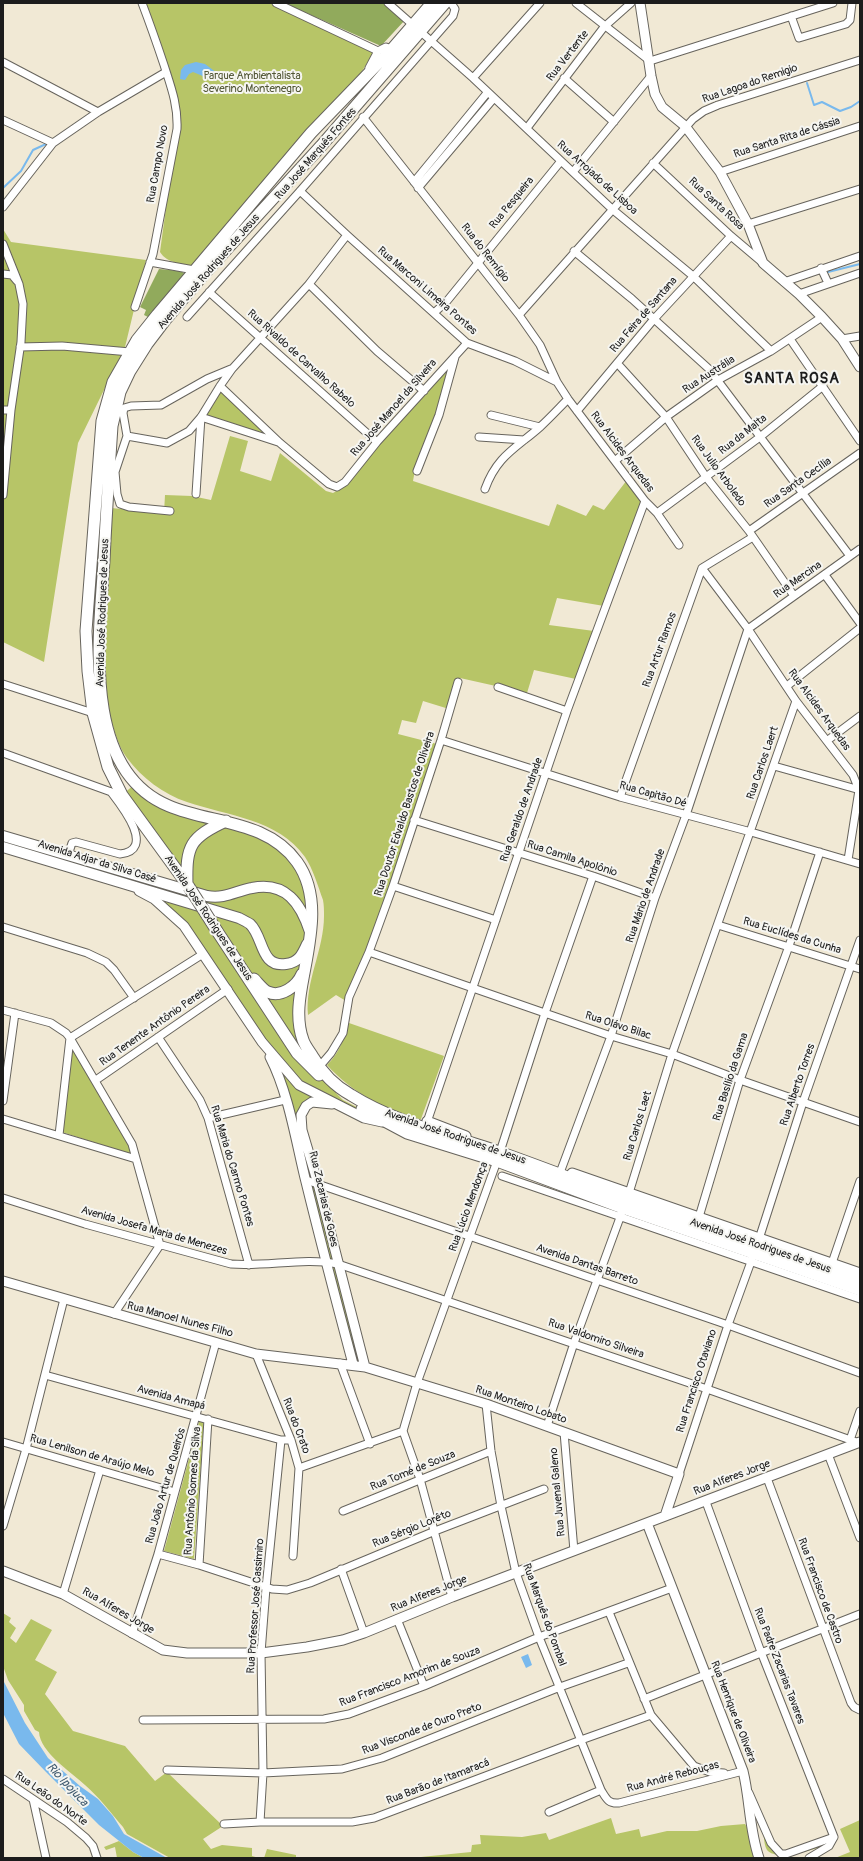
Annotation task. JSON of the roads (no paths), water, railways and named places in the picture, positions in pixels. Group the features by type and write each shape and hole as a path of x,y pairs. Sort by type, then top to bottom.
{"main road":[{"name":"Avenida José Rodrigues de Jesus","path":"432,3 321,146 203,275 147,344 130,371 120,392 112,426 112,472 99,672 104,714 116,753 131,780 148,794 168,806 252,829 268,836 283,847 294,858 304,873 311,891 310,935 306,965 298,1003 299,1022 303,1040 318,1066 331,1080 348,1094 391,1116 426,1125 625,1204 753,1258 860,1290"},
{"name":"Avenida José Rodrigues de Jesus","path":"445,3 414,25 389,48 364,78 311,133 194,270 157,315 130,352 113,382 102,421 86,631 88,671 93,713 108,767 122,796 188,886 297,1053 343,1100 387,1123 407,1133 499,1154"},
{"path":"188,886 189,850 197,837 207,829 226,821"},
{"name":"Avenida Adjar da Silva Casé","path":"3,836 207,896 218,898 252,888 265,886 277,888 302,908 310,935 299,959 294,962 280,965 271,962 260,945 251,925 234,916 118,880 3,847"},
{"path":"243,970 268,992 278,993 294,986 299,980 306,965"},
{"name":"Avenida José Rodrigues de Jesus","path":"625,1204 860,1280"}],"street":[{"name":"Rua Campo Novo","path":"135,307 150,262 177,129 177,106 142,3"},
{"path":"276,3 378,51 389,48"},
{"name":"Rua Arrojado de Lisboa","path":"388,3 527,128 612,209 693,276 771,350"},
{"path":"414,25 426,3"},
{"name":"Rua José Marquês Fontes","path":"187,317 455,13 455,9 451,3"},
{"path":"472,78 540,3"},
{"path":"576,3 604,27 650,61"},
{"name":"Rua Vertente","path":"527,128 604,27 631,3"},
{"path":"640,3 650,61 651,76 655,94 662,107 685,126 720,172 748,224 763,263 799,294 822,317 842,339 860,366"},
{"path":"650,61 833,3"},
{"path":"791,16 799,38 846,24 850,20 852,3"},
{"path":"364,78 378,51"},
{"name":"Rua Lagoa do Remigio","path":"519,315 685,126 704,111 860,60"},
{"path":"3,62 98,112"},
{"path":"3,207 53,143 98,112 166,72"},
{"path":"573,172 651,76"},
{"path":"564,78 614,122"},
{"path":"416,185 452,136 487,93"},
{"path":"416,185 458,141 494,98"},
{"name":"Rua do Remígio","path":"363,117 478,261 519,315 540,345 557,382 577,411"},
{"path":"3,120 53,143"},
{"name":"Rua Santa Rita de Cássia","path":"720,172 860,126"},
{"path":"452,136 458,141"},
{"name":"Rua Pesqueira","path":"434,313 447,301 561,160"},
{"name":"Rua Santa Rosa","path":"653,162 731,236 763,263"},
{"path":"748,224 860,189"},
{"name":"Rua Marconi Limeira Pontes","path":"300,190 347,235 467,343 515,361 557,382"},
{"path":"127,436 167,443 189,431 201,417 232,369 260,336 309,284 347,235"},
{"name":"Rua Feira de Santana","path":"577,411 654,318 731,236"},
{"path":"3,244 19,284 23,304 20,347 11,410 3,495"},
{"path":"574,251 654,318 709,369 850,556"},
{"path":"784,282 821,268 860,256"},
{"path":"150,262 194,270"},
{"path":"821,268 828,283"},
{"path":"799,294 860,273"},
{"path":"3,274 12,275 19,284"},
{"path":"309,284 377,351 424,391"},
{"name":"Rua Rivaldo de Carvalho Rabelo","path":"209,292 377,442"},
{"name":"Rua Austrália","path":"615,461 666,417 718,380 790,339 822,317"},
{"path":"842,339 860,336"},
{"path":"790,339 860,441"},
{"name":"Rua José Manoel da Silveira","path":"280,443 329,484 337,487 345,482 377,442 467,343"},
{"path":"20,347 62,346 130,352"},
{"path":"417,471 439,415 456,354"},
{"name":"Rua Julio Arboledo","path":"616,364 666,417 706,477 751,534 794,596"},
{"path":"170,511 123,506 120,504 112,472 127,436 123,413 124,408 131,406 161,405 207,379 232,369"},
{"path":"220,386 280,443"},
{"name":"Rua da Malta","path":"657,513 760,436 822,386"},
{"path":"485,489 494,468 540,427 568,399"},
{"path":"3,410 11,410"},
{"name":"Rua Alcides Arquedas","path":"577,411 645,501 657,513 679,545"},
{"path":"491,415 540,427"},
{"path":"201,417 280,443"},
{"path":"196,494 201,417"},
{"path":"479,437 524,440"},
{"name":"Rua Santa Cecília","path":"751,534 802,493 860,453"},
{"name":"Rua Geraldo de Andrade","path":"426,1125 567,711 645,501"},
{"path":"702,568 751,534"},
{"name":"Rua Mercina","path":"748,629 860,549"},
{"name":"Rua Alcides Arquedas","path":"702,568 748,629 796,701 854,775 859,790 857,834 848,860"},
{"name":"Rua Artur Ramos","path":"620,797 702,568"},
{"path":"824,575 860,623"},
{"path":"787,686 860,628"},
{"name":"Rua Mário de Andrade","path":"562,1170 686,815 748,629"},
{"name":"Rua Doutor Edvaldo Bastos de Oliveira","path":"318,1066 332,1053 343,1033 349,998 369,952 393,886 441,740 458,682"},
{"path":"3,684 93,713"},
{"path":"498,687 567,711"},
{"name":"Rua Carlos Laert","path":"751,832 796,701"},
{"path":"828,740 860,716"},
{"name":"Rua Capitão Dé","path":"441,740 620,797 751,832 860,864"},
{"path":"3,753 122,796"},
{"path":"774,766 859,790"},
{"path":"68,855 72,843 76,842 120,854 126,853 132,849 136,835 134,827 111,792"},
{"name":"Rua Camila Apolônio","path":"414,820 593,876 656,898"},
{"name":"Rua Carlos Laet","path":"547,1426 596,1280 625,1204 672,1054 751,832"},
{"name":"Rua Basílio da Gama","path":"699,1217 740,1080 820,852"},
{"name":"Rua Lúcio Mendonça","path":"404,1431 417,1383 499,1154 545,1013 593,876"},
{"path":"118,880 154,899 184,926 228,989 262,1042 299,1085 364,1118 387,1123"},
{"path":"393,886 496,920"},
{"name":"Rua Euclídes da Cunha","path":"718,924 860,969"},
{"path":"3,927 87,953 106,962 114,970 134,998"},
{"name":"Rua Alberto Torres","path":"759,1238 803,1102 860,940"},
{"name":"Rua Olávo Bilac","path":"369,952 610,1036 672,1054 740,1080 860,1122"},
{"path":"70,1038 203,954"},
{"name":"Rua Tenente Antônio Pereira","path":"96,1080 228,989"},
{"path":"3,1010 50,1023 66,1033 96,1080 127,1135 136,1158 160,1245 114,1314"},
{"path":"3,1101 15,1013"},
{"name":"Rua Maria do Carmo Pontes","path":"158,1037 200,1100 208,1118 249,1265"},
{"path":"59,1135 70,1038"},
{"name":"Rua Zacarias de Goes","path":"262,1042 275,1068 295,1131 326,1261 353,1364"},
{"path":"208,1118 285,1100"},
{"name":"Rua Zacarias de Goes","path":"345,1108 312,1102 306,1106 301,1115 302,1130 318,1184 365,1367"},
{"path":"3,1119 136,1158"},
{"name":"Avenida José Rodrigues de Jesus","path":"499,1154 562,1170 625,1204"},
{"name":"Avenida José Rodrigues de Jesus","path":"502,1176 625,1204 699,1217 860,1273"},
{"name":"Avenida Dantas Barreto","path":"306,1180 728,1325 860,1373"},
{"path":"832,1263 860,1181"},
{"name":"Avenida Josefa Maria de Menezes","path":"3,1198 213,1260 249,1265 326,1261"},
{"path":"753,1258 860,1299"},
{"name":"Rua Francisco Otaviano","path":"665,1516 728,1325 753,1258"},
{"name":"Rua Valdomiro Silveira","path":"326,1261 707,1388 856,1441"},
{"name":"Rua Manoel Nunes Filho","path":"3,1281 64,1300 256,1354 353,1364"},
{"path":"3,1526 26,1448 64,1300"},
{"name":"Rua João Artur de Queirós","path":"132,1634 158,1554 174,1492 197,1416 216,1342"},
{"name":"Rua do Crato","path":"256,1354 291,1440 299,1468 293,1556"},
{"path":"340,1363 370,1444"},
{"name":"Rua Monteiro Lobato","path":"353,1364 486,1404 679,1474"},
{"name":"Avenida Amapá","path":"45,1375 281,1440 291,1440"},
{"name":"Rua Marquês do Pombal","path":"486,1404 491,1451 500,1506 516,1573 539,1637 601,1790 609,1801"},
{"path":"856,1441 860,1411"},
{"name":"Rua Antônio Gomes da Silva","path":"199,1565 208,1419"},
{"path":"299,1468 404,1431 420,1479 452,1596"},
{"name":"Rua Juvenal Galeno","path":"564,1432 574,1551"},
{"name":"Rua Professor José Cassimiro","path":"260,1822 263,1773 261,1653 281,1440"},
{"name":"Rua Alferes Jorge","path":"3,1571 63,1594 163,1650 176,1652 261,1653 322,1644 343,1640 364,1633 452,1596 706,1502 828,1454 856,1441"},
{"name":"Rua Lenilson de Araújo Melo","path":"3,1442 174,1492"},
{"name":"Rua Tomé de Souza","path":"343,1511 491,1451"},
{"path":"828,1454 860,1538"},
{"path":"63,1594 100,1470"},
{"name":"Rua Francisco de Castro","path":"766,1478 851,1703 859,1709"},
{"name":"Rua Sérgio Lorêto","path":"266,1588 288,1590 310,1583 435,1531 544,1489"},
{"name":"Rua Padre Zacarias Tavares","path":"706,1502 762,1652 834,1837"},
{"name":"Rua Henrique de Oliveira","path":"647,1523 706,1673 747,1788 771,1843 781,1854 786,1854 834,1837"},
{"path":"158,1554 199,1565 266,1588"},
{"path":"341,1569 364,1633"},
{"name":"Rua Francisco Amorim de Souza","path":"143,1720 340,1717 424,1686 539,1637 672,1588"},
{"path":"609,1612 628,1663 651,1716 694,1766 710,1772 730,1774"},
{"path":"644,1699 706,1673 860,1614"},
{"path":"398,1619 424,1686"},
{"name":"Rua Visconde de Ouro Preto","path":"167,1770 263,1773 342,1769 355,1766 396,1752 560,1687 628,1663"},
{"name":"Rua Barão de Itamaracá","path":"224,1824 260,1822 352,1822 374,1818 581,1740 651,1716"},
{"name":"Rua André Rebouças","path":"609,1801 619,1803 742,1771"},
{"name":"Rua Leão do Norte","path":"3,1779 86,1838 93,1846 97,1858"},
{"path":"747,1788 750,1826 759,1858"},
{"path":"549,1812 601,1790"},
{"path":"33,1799 46,1858"},
{"path":"809,1858 829,1846 834,1837"}],"water":[{"path":"196,62 205,64 221,76 211,79 193,72 189,74 185,80 180,79 181,70 185,65"},
{"path":"528,1654 532,1665 526,1668 521,1657"},
{"name":"Rio Ipojuca","path":"3,1680 25,1723 48,1758 80,1786 98,1799 113,1816 124,1834 167,1858 144,1858 133,1852 99,1825 19,1744 3,1713"}],"waterway":[{"path":"807,83 814,105 822,102 840,111 851,107 860,101"},
{"path":"3,188 21,171 33,150 46,144"},
{"path":"828,272 860,264"}],"district":[{"name":"SANTA ROSA","path":"792,379"}],"park label":[{"name":"Parque Ambientalista Severino Montenegro","path":"252,82"}]}
